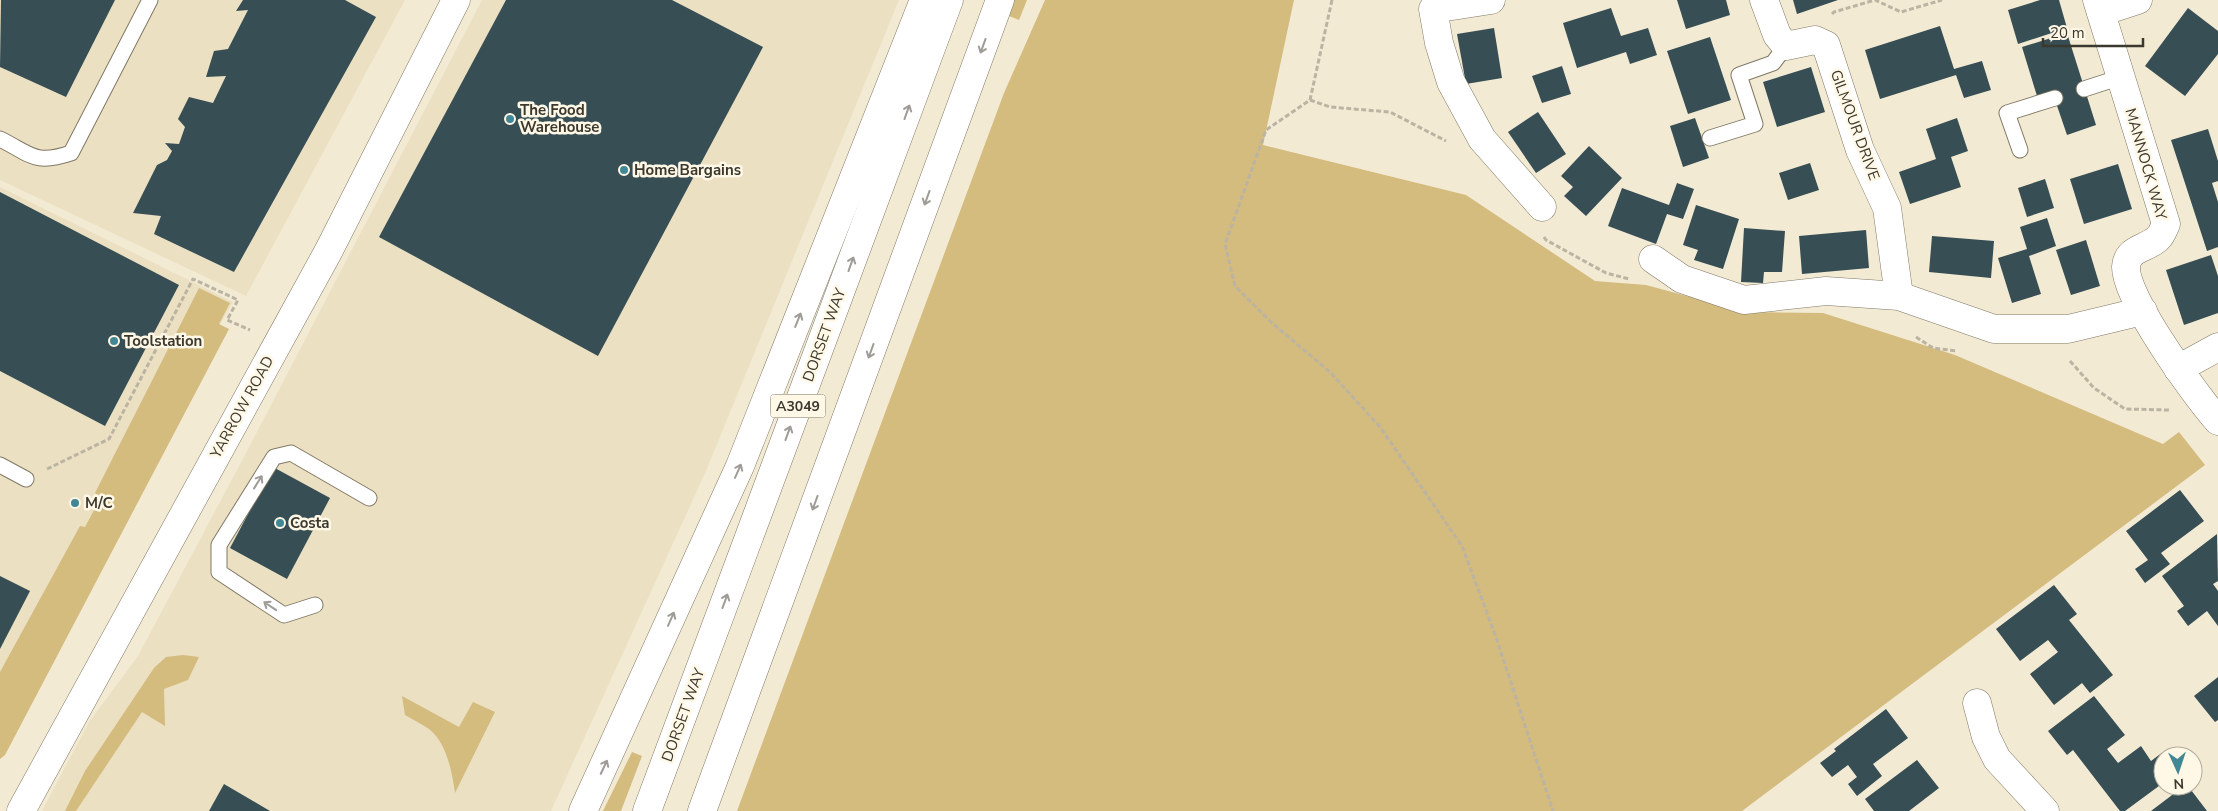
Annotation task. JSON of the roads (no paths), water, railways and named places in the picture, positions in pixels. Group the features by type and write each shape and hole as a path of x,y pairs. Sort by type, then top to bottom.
{"main road":[{"name":"YARROW ROAD","path":"21,811 332,243 456,0"},
{"path":"583,811 740,466 924,0"},
{"name":"DORSET WAY","path":"647,811 949,0"},
{"name":"A3049","path":"702,811 1000,0"},
{"path":"1491,0 1432,4 1439,43 1451,82 1482,139 1542,207"},
{"path":"1764,0 1777,35 1786,46"},
{"path":"2099,6 2138,0"},
{"name":"MANNOCK WAY","path":"2099,6 2166,224 2159,238 2132,252 2126,267 2135,296 2178,369 2218,421"},
{"name":"GILMOUR DRIVE","path":"1786,46 1815,40 1826,45 1860,150 1887,208 1899,296"},
{"path":"1653,259 1682,279 1744,300 1826,291 1899,296 1994,329 2068,329 2144,311"},
{"path":"2178,369 2218,347"},
{"path":"1977,703 1986,737 1998,759 2045,811"}],"lane":[{"path":"0,139 40,160 71,153 150,0"},
{"path":"1710,138 1755,124 1740,75 1773,64 1786,46"},
{"path":"2084,89 2121,77"},
{"path":"2020,150 2007,113 2055,98"},
{"path":"314,605 284,615 219,572 219,545 274,457 291,453 369,498"},
{"path":"0,465 26,479"}],"place":[{"name":"The Food Warehouse","path":"510,119"},
{"name":"Home Bargains","path":"624,170"},
{"name":"Toolstation","path":"114,341"},
{"name":"M/C","path":"75,503"},
{"name":"Costa","path":"280,523"}]}
